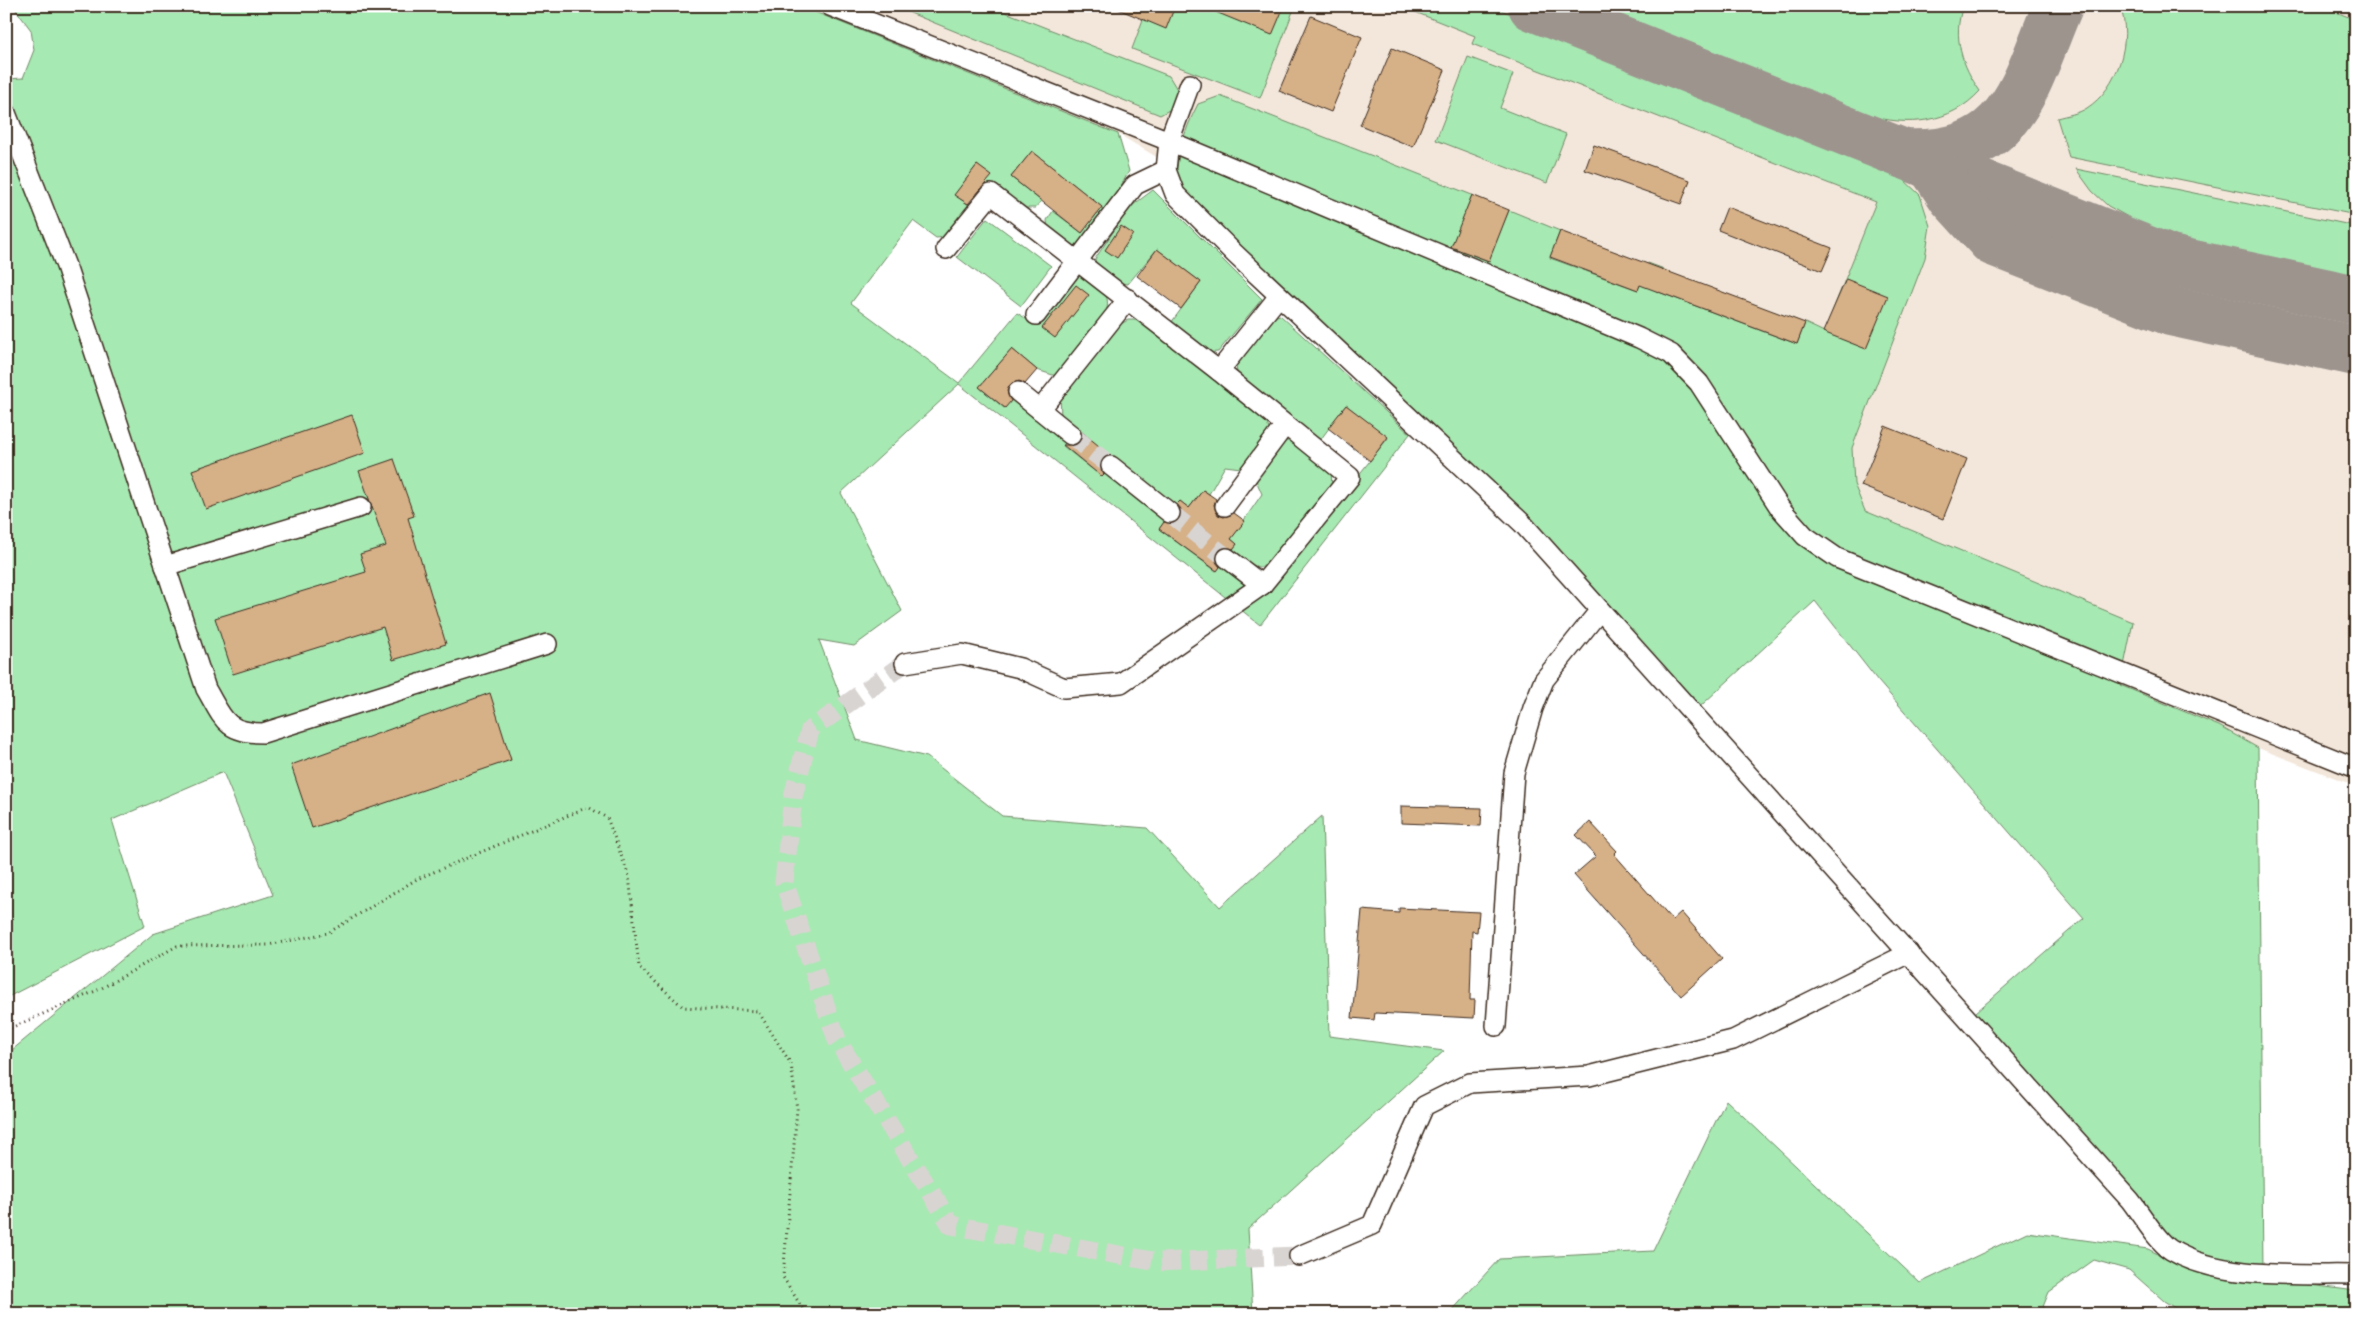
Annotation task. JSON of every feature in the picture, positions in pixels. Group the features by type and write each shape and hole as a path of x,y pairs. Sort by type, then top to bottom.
{"street":[{"path":"830,6 1169,141 1639,338 1671,354 1699,383 1780,508 1805,536 1837,558 2356,768"},
{"path":"1190,84 1169,141 1166,170 1175,194 1279,296 1522,523 2130,1200 2170,1249 2193,1260 2220,1267 2263,1273 2356,1275"},
{"path":"6,113 66,266 206,689 224,721 244,733 263,733 546,644"},
{"path":"1036,316 1136,184 1166,170"},
{"path":"905,663 962,654 1020,668 1064,688 1121,683 1262,585 1350,477 1128,299 991,194 946,249"},
{"path":"1219,371 1279,296"},
{"path":"1040,410 1128,299"},
{"path":"1018,392 1071,435"},
{"path":"1225,506 1285,425"},
{"path":"1111,466 1170,513"},
{"path":"165,566 361,507"},
{"path":"1227,558 1262,585"},
{"path":"1496,1026 1514,773 1533,708 1544,680 1600,610"},
{"path":"1299,1256 1372,1226 1424,1106 1470,1083 1589,1076 1733,1040 1909,954"}],"path":[{"path":"6,1030 100,989 177,946 268,945 328,933 417,879 588,807 607,818 629,876 639,967 683,1007 758,1012 791,1064 796,1109 782,1277 806,1314"}],"shaded area":[{"path":"800,6 2356,6 2356,786 2258,748 2219,726 2120,685 1175,168 1118,134"}],"green space":[{"path":"13,6 800,6 1118,134 1129,171 1111,205 1078,246 1067,246 1048,231 1047,220 1053,211 1082,233 1102,207 1032,151 1011,177 1041,201 1035,208 1023,208 984,185 991,176 977,165 955,195 970,206 947,237 936,238 913,221 851,303 959,383 1017,313 1035,324 1075,271 1096,283 1107,298 1107,310 1102,322 1084,347 1056,376 1037,370 1012,349 979,387 1004,408 1014,397 1066,442 1063,446 1102,477 1106,472 1165,521 1159,529 1216,571 1222,565 1262,597 1388,438 1346,405 1321,439 1312,439 1238,380 1235,358 1270,318 1280,315 1410,434 1260,625 959,384 841,493 902,611 854,646 819,640 857,740 927,757 1002,816 1147,828 1220,907 1322,816 1329,1036 1444,1051 1248,1229 1253,1314 6,1314 6,1055 153,934 273,895 223,772 112,820 145,926 6,998 6,79 23,78 34,50 31,30"},
{"path":"893,6 990,6 1169,76 1178,91 1171,109 1160,115"},
{"path":"1148,6 1295,6 1260,98 1132,49"},
{"path":"1400,6 1491,6 1868,158 1901,177 1920,195 1930,226 1925,258 1852,448 1854,484 1865,511 2133,622 2120,685 2219,726 2258,748 2263,1273 2170,1249 1968,1019 2084,918 1878,681 1815,601 1693,713 1522,523 1175,194 1178,159 1184,136 1198,104 1220,96 1472,195 1452,247 1488,261 1509,210 1560,231 1550,258 1638,290 1648,263 1664,269 1656,291 1797,344 1805,323 1824,332 1876,202 1472,44 1475,36"},
{"path":"1596,6 1963,6 1958,29 1961,51 1968,72 1980,91 1968,102 1942,116 1912,121 1882,119 1867,115"},
{"path":"2120,6 2321,6 2356,20 2356,215 2069,157 2057,118 2087,108 2098,99 2114,76 2120,62 2125,33 2124,19"},
{"path":"1468,57 1513,74 1500,108 1566,134 1547,183 1436,140"},
{"path":"2076,169 2356,226 2356,277 2192,243 2148,228 2108,206 2092,191"},
{"path":"1153,190 1262,299 1218,352 1204,353 1171,323 1201,282 1157,249 1128,284 1115,283 1097,268 1095,259 1129,208"},
{"path":"987,218 1051,266 1021,306 957,257"},
{"path":"1128,320 1141,320 1265,418 1270,432 1241,468 1225,466 1209,494 1203,490 1189,508 1180,501 1176,506 1061,418 1060,392 1115,327"},
{"path":"1284,441 1295,441 1331,469 1332,489 1269,567 1258,567 1231,552 1237,544 1231,539 1262,494 1255,478"},
{"path":"1726,1100 1920,1283 2027,1232 2148,1249 2187,1269 2220,1278 2302,1284 2356,1291 2356,1314 2184,1314 2164,1301 2129,1270 2094,1260 2049,1292 2040,1314 1449,1314 1499,1259 1653,1251"}],"building":[{"path":"1111,6 1175,6 1166,29"},
{"path":"1201,6 1275,6 1283,9 1272,35"},
{"path":"1311,16 1362,37 1331,112 1279,91"},
{"path":"1392,48 1445,70 1413,147 1360,125"},
{"path":"1594,145 1690,180 1681,204 1585,170"},
{"path":"1032,151 1102,207 1082,233 1011,177"},
{"path":"977,165 992,176 968,204 954,195"},
{"path":"1472,195 1509,210 1489,261 1451,247"},
{"path":"1727,207 1832,248 1822,271 1718,230"},
{"path":"1121,226 1133,234 1117,258 1105,250"},
{"path":"1560,231 1805,323 1797,344 1640,285 1638,290 1550,257"},
{"path":"1157,249 1201,282 1181,309 1137,276"},
{"path":"1846,279 1888,296 1866,349 1823,332"},
{"path":"1076,285 1089,295 1055,338 1042,328"},
{"path":"1012,349 1037,370 1025,384 1019,381 1010,385 1007,391 1011,401 1005,408 979,387"},
{"path":"1346,405 1388,437 1370,461 1328,428"},
{"path":"352,415 365,453 206,509 192,470"},
{"path":"1885,426 1967,459 1943,519 1861,486"},
{"path":"1082,432 1110,455 1103,459 1100,464 1104,475 1102,477 1063,445 1075,445 1080,442"},
{"path":"394,459 414,516 408,518 446,644 393,660 383,627 233,674 215,618 366,572 360,554 386,546 359,471"},
{"path":"1203,490 1216,499 1214,505 1218,515 1224,517 1234,513 1245,521 1231,539 1237,544 1233,549 1223,547 1218,552 1216,562 1220,567 1217,571 1159,529 1164,522 1174,524 1179,520 1181,509 1177,504 1180,501 1189,508"},
{"path":"490,693 511,760 312,828 291,765"},
{"path":"1401,806 1482,808 1481,826 1401,823"},
{"path":"1590,822 1617,851 1614,854 1672,920 1681,912 1722,959 1681,996 1574,875 1596,856 1576,835"},
{"path":"1399,908 1479,912 1477,932 1472,931 1470,1000 1475,1000 1474,1018 1375,1013 1374,1020 1352,1018 1362,910 1399,913"}],"taxiway":[{"path":"1533,6 2170,260 2356,300"},
{"path":"1904,154 1940,152 1969,145 1991,131 2009,113 2023,91 2058,6"},
{"path":"1932,165 1953,197 1993,241 2171,311 2356,351"}],"tunnel":[{"path":"1071,435 1111,466"},
{"path":"1170,513 1227,558"},
{"path":"905,663 810,730 793,797 784,882 837,1040 951,1225 1158,1262 1299,1256"}]}
